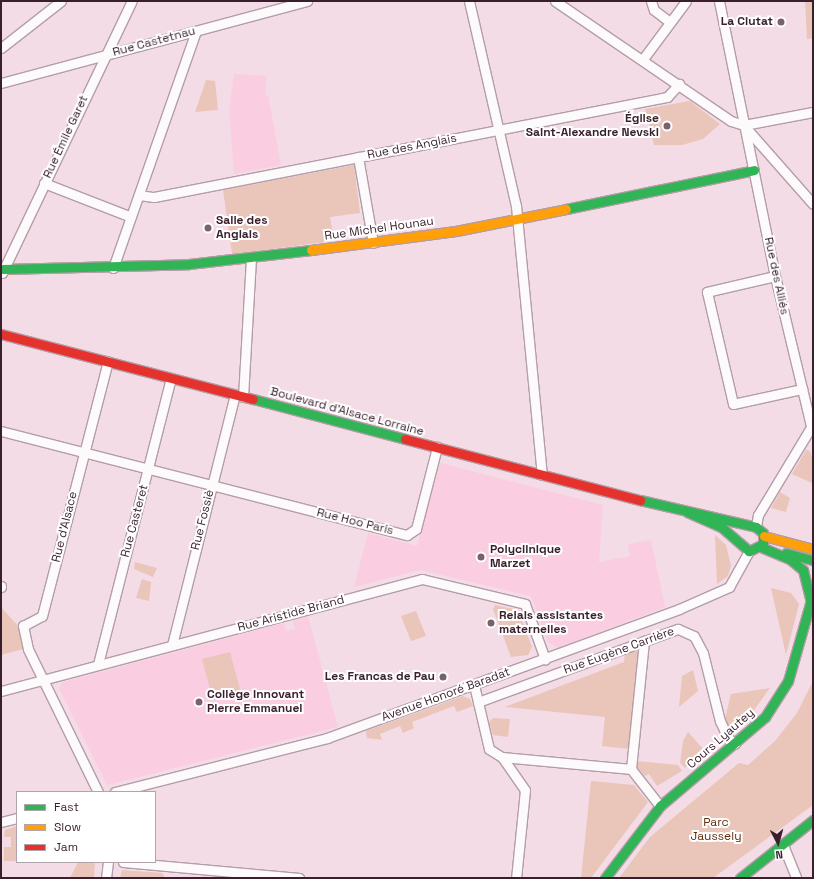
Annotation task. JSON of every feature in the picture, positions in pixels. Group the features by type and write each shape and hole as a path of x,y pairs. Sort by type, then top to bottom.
{"main road":[{"name":"Rue Michel Hounau","path":"2,272 113,268 251,258 373,243 517,219 754,170"},
{"name":"Boulevard d'Alsace Lorraine","path":"1,334 542,475 752,527"},
{"name":"Boulevard d'Alsace Lorraine","path":"687,512 723,528 746,548"},
{"path":"813,549 764,536 752,527 740,535 746,548 761,547 813,560"},
{"path":"761,547 764,536"},
{"path":"761,547 791,560 803,570 812,597"},
{"name":"Cours Lyautey","path":"605,878 660,806 735,744 765,716 788,681 812,597"},
{"path":"740,878 813,820"}],"street":[{"path":"1,48 61,1"},
{"name":"Rue Émile Garet","path":"2,272 132,1"},
{"name":"Rue Castetnau","path":"1,82 307,1"},
{"path":"470,1 517,219 542,475"},
{"path":"555,1 644,59 731,121 744,125 813,112"},
{"path":"651,1 654,10 670,22"},
{"path":"644,59 686,1"},
{"name":"Rue des Alliés","path":"718,1 775,276 812,425"},
{"path":"113,268 196,30"},
{"name":"Rue des Anglais","path":"139,196 154,197 667,97 679,84"},
{"path":"744,125 813,204"},
{"path":"358,157 373,243"},
{"path":"44,184 131,217"},
{"name":"Rue Fossiè","path":"172,645 212,485 239,396 251,258"},
{"path":"775,276 707,292 733,404 802,389"},
{"name":"Rue d'Alsace","path":"43,680 28,649 24,626 42,616 108,361"},
{"name":"Rue Casteret","path":"98,664 171,378"},
{"path":"752,527 758,514 812,425"},
{"name":"Rue Hoo Paris","path":"1,431 407,535 416,529 437,447"},
{"name":"Avenue Honoré Baradat","path":"119,791 327,738 545,659 724,591 733,583 746,548"},
{"name":"Rue Aristide Briand","path":"1,691 422,579 525,604 545,659"},
{"name":"Rue Eugène Carrière","path":"478,702 678,629 694,636 703,653 720,721 728,738 735,744"},
{"path":"644,641 631,769 660,806"},
{"path":"43,680 98,791"},
{"path":"474,685 489,749 502,757 525,790 516,878"},
{"path":"502,757 631,769"},
{"path":"1,822 16,818"},
{"path":"783,845 796,878"},
{"path":"106,878 108,863"},
{"path":"134,863 299,878"}],"shaded area":[{"path":"234,74 267,76 265,95 268,95 281,165 234,174 229,110"},
{"name":"Polyclinique Marzet","path":"440,463 603,505 599,562 630,556 628,544 651,540 665,607 558,648 548,642 531,596 420,570 354,587 368,533 417,546"},
{"name":"Collège innovant Pierre Emmanuel","path":"308,616 338,727 107,785 59,688 63,682 284,623 286,631 295,629 293,620"}],"green space":[{"path":"805,1 813,1 813,38 807,39"},
{"path":"206,80 215,81 218,110 195,112"},
{"path":"690,101 720,124 703,139 682,145 654,145 645,109"},
{"path":"354,165 360,213 330,217 334,241 232,254 223,190"},
{"path":"806,450 810,451 813,461 812,483 792,474"},
{"path":"780,492 790,498 786,512 771,508"},
{"path":"715,535 726,545 731,566 728,576 717,584"},
{"path":"135,562 157,568 153,577 134,569"},
{"path":"142,579 151,582 149,601 136,598"},
{"path":"771,588 791,593 799,604 786,655"},
{"path":"495,605 518,610 532,647 528,655 511,657 493,609"},
{"path":"1,607 19,627 23,649 1,655"},
{"path":"416,611 426,636 411,641 401,616"},
{"path":"636,649 639,655 630,749 602,746 605,717 505,707 624,662 625,651"},
{"path":"230,652 241,693 213,700 202,659"},
{"path":"693,670 698,691 679,707 682,676"},
{"name":"Parc Jaussely","path":"813,681 813,805 713,878 619,878 650,837 739,763 748,765 775,741 797,713"},
{"path":"770,688 754,710 729,731 724,723 731,694"},
{"path":"463,696 470,699 473,706 457,712 454,706 412,722 414,728 403,733 400,726 380,734 382,740 367,738 366,731"},
{"path":"493,718 510,719 508,737 493,735 489,722"},
{"path":"688,732 705,751 685,768 680,763 683,741"},
{"path":"636,761 678,765 682,771 657,786 649,774 645,776 634,764"},
{"path":"591,781 634,785 648,802 591,878 581,878"},
{"path":"16,826 16,861 4,861 4,847 11,847 11,837 4,837 5,830"},
{"path":"78,863 95,863 94,878 70,878"},
{"path":"122,870 162,873 165,878 120,878"}],"traffic: fast":[{"path":"566,209 754,170"},
{"path":"3,269 189,264 311,250"},
{"path":"253,399 405,439"},
{"path":"640,500 756,527 763,533 763,544 749,551 723,528 687,512"},
{"path":"761,547 791,560 803,570 811,601"},
{"path":"786,553 813,560"},
{"path":"605,878 660,806 765,717 788,681 813,593"},
{"path":"740,878 813,820"}],"traffic: slow":[{"path":"311,250 456,231 566,209"},
{"path":"764,536 813,549"}],"traffic: jam":[{"path":"1,334 253,399"},
{"path":"405,439 640,500"}],"place":[{"name":"La Ciutat","path":"781,22"},
{"name":"Église Saint-Alexandre Nevski","path":"667,126"},
{"name":"Salle des Anglais","path":"208,228"},
{"name":"Polyclinique Marzet","path":"481,557"},
{"name":"Relais assistantes maternelles","path":"491,623"},
{"name":"Les Francas de Pau","path":"443,677"},
{"name":"Collège innovant Pierre Emmanuel","path":"199,702"}]}
